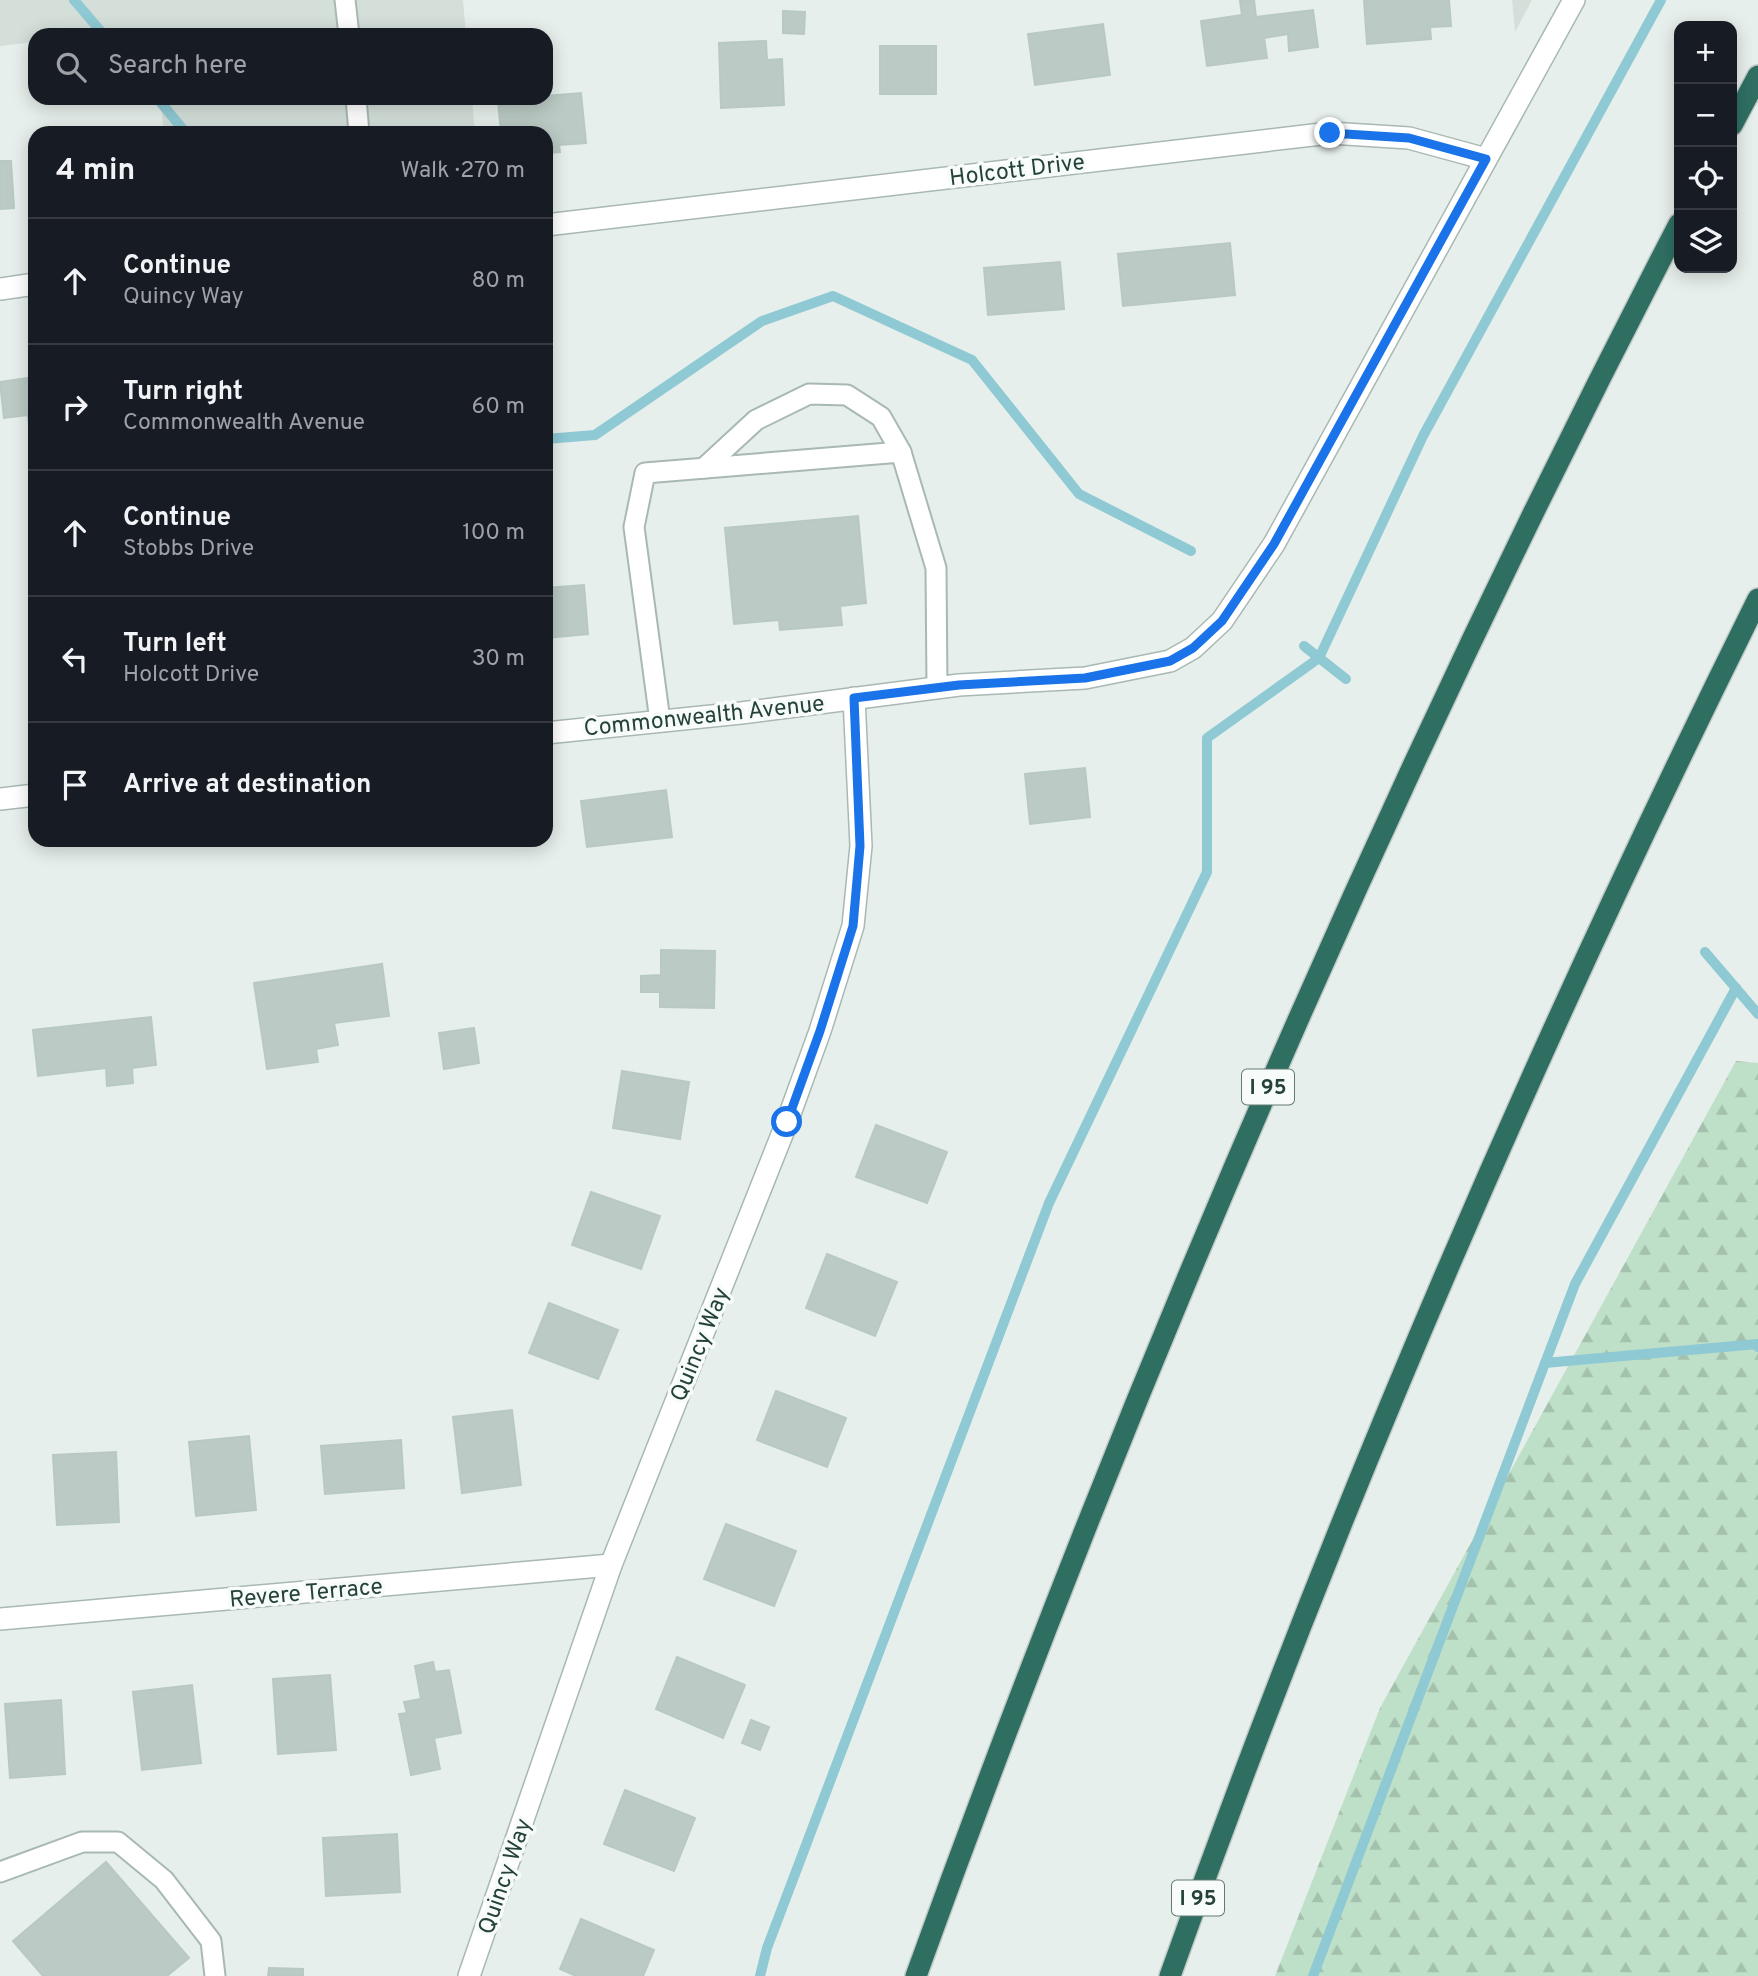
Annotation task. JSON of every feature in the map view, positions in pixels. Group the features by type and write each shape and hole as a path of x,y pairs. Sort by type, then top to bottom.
{"highway":[{"path":"1737,116 1758,76"},
{"name":"I 95","path":"916,1976 1010,1721 1128,1419 1275,1070 1460,665 1674,234"},
{"name":"I 95","path":"1170,1976 1261,1731 1342,1526 1503,1141 1614,896 1758,599"}],"street":[{"name":"Commonwealth Avenue","path":"553,732 937,688 1085,678 1170,661 1193,648 1222,621 1274,544 1574,0"},
{"name":"Holcott Drive","path":"553,224 1330,133 1409,138 1486,159"},
{"path":"0,289 28,285"},
{"name":"Quincy Way","path":"469,1976 611,1565 787,1122 820,1031 853,926 860,846 854,698"},
{"path":"0,799 28,796"},
{"name":"Revere Terrace","path":"0,1619 611,1565"}],"lane":[{"path":"345,0 348,28"},
{"path":"357,105 358,126"},
{"path":"704,468 756,420 809,394 847,395 881,417 901,452 936,568 937,688"},
{"path":"660,721 634,527 645,473 901,452"},
{"path":"0,1872 82,1842 118,1842 164,1880 211,1941 215,1976"}],"shaded area":[{"path":"0,0 463,0 465,28 28,28 28,43 0,46"},
{"path":"1512,0 1532,0 1515,32"},
{"path":"161,105 473,105 474,126 163,126"}],"green space":[{"path":"1736,1061 1758,1063 1758,1976 1275,1976 1380,1708"}],"building":[{"path":"1254,0 1256,17 1313,10 1318,47 1289,51 1288,34 1264,38 1267,58 1207,66 1201,21 1242,15 1240,1"},
{"path":"1364,0 1449,0 1451,26 1430,27 1431,39 1367,44"},
{"path":"783,11 805,12 804,34 783,33"},
{"path":"1103,24 1110,75 1035,85 1028,34"},
{"path":"766,41 767,60 782,59 784,105 721,108 719,43"},
{"path":"880,46 936,46 936,94 880,94"},
{"path":"581,93 586,143 559,145 560,152 553,153 553,126 500,126 498,105 553,105 553,95"},
{"path":"0,161 11,161 14,208 0,209"},
{"path":"1230,243 1235,295 1123,306 1118,254"},
{"path":"1060,262 1064,309 988,315 984,268"},
{"path":"28,378 28,415 4,418 0,382"},
{"path":"858,516 866,603 840,606 842,625 780,630 779,620 734,624 725,528"},
{"path":"584,585 588,634 553,637 553,587"},
{"path":"1085,768 1090,817 1030,824 1025,774"},
{"path":"666,790 672,837 587,847 581,801"},
{"path":"661,950 715,951 714,1008 660,1007 660,992 641,992 641,976 661,975"},
{"path":"382,964 389,1016 334,1023 338,1045 316,1049 318,1062 267,1069 254,983"},
{"path":"151,1017 156,1065 132,1068 133,1083 107,1086 106,1068 38,1076 33,1030"},
{"path":"474,1028 479,1063 444,1069 439,1033"},
{"path":"622,1071 689,1082 680,1139 613,1128"},
{"path":"876,1125 947,1152 927,1203 856,1177"},
{"path":"591,1192 660,1216 641,1269 572,1245"},
{"path":"827,1254 897,1282 875,1336 806,1308"},
{"path":"549,1303 618,1330 598,1379 529,1353"},
{"path":"776,1391 846,1418 827,1467 757,1440"},
{"path":"512,1410 521,1485 462,1493 453,1417"},
{"path":"249,1436 256,1510 196,1516 189,1442"},
{"path":"401,1440 404,1488 325,1494 321,1446"},
{"path":"116,1452 119,1522 57,1525 53,1455"},
{"path":"726,1524 796,1551 774,1606 704,1579"},
{"path":"677,1657 745,1685 723,1738 656,1709"},
{"path":"433,1662 435,1672 449,1670 461,1733 434,1738 440,1769 411,1775 399,1714 407,1713 404,1702 421,1699 415,1666"},
{"path":"330,1675 336,1750 278,1754 273,1679"},
{"path":"192,1685 201,1763 142,1770 133,1692"},
{"path":"61,1700 65,1774 10,1778 5,1704"},
{"path":"751,1720 769,1727 760,1750 742,1743"},
{"path":"625,1790 695,1818 674,1871 604,1844"},
{"path":"397,1834 400,1892 326,1896 323,1838"},
{"path":"106,1862 189,1958 167,1976 43,1976 13,1941"},
{"path":"581,1919 654,1950 643,1976 576,1976 560,1969"},
{"path":"269,1968 303,1969 303,1976 268,1976"}],"waterway":[{"path":"74,0 98,28"},
{"path":"760,1976 767,1948 1049,1203 1207,872 1207,738 1319,658 1423,436 1661,0"},
{"path":"163,105 180,126"},
{"path":"553,438 595,435 762,321 833,296 972,360 1079,494 1191,551"},
{"path":"1304,646 1346,679"},
{"path":"1705,952 1758,1014"},
{"path":"1313,1976 1575,1284 1736,988"},
{"path":"1545,1363 1757,1344 1758,1347"}],"route":[{"path":"787,1122 820,1031 853,926 860,846 854,698 959,685 1085,678 1170,661 1193,648 1222,621 1274,544 1486,159 1409,138 1330,133"}]}
